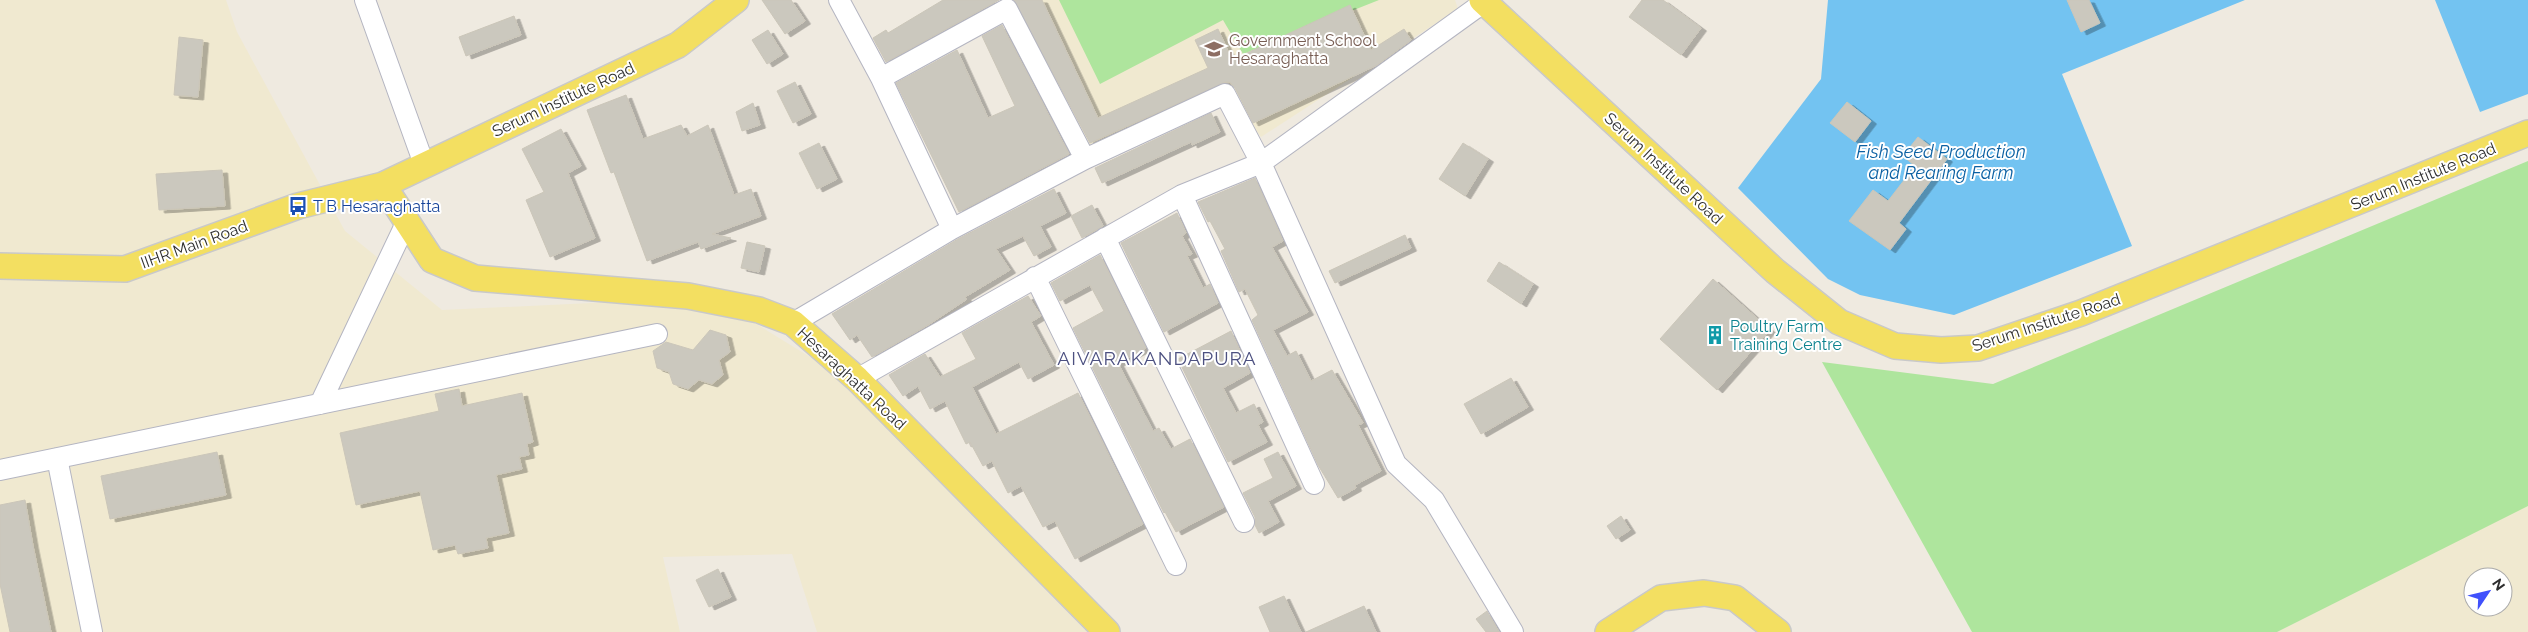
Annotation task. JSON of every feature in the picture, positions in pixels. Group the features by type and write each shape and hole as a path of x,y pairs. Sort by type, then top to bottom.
{"main road":[{"name":"Serum Institute Road","path":"383,185 678,44 736,0"},
{"name":"Serum Institute Road","path":"1483,1 1775,270 1839,322 1895,346 1941,350 1978,348 2081,313 2528,134"},
{"name":"Hesaraghatta Road","path":"383,185 406,223 432,260 475,278 688,296 759,310 793,324 857,379 1107,632"},
{"name":"IIHR Main Road","path":"0,266 125,268 298,206 383,185"},
{"path":"1608,632 1661,598 1704,593 1735,598 1778,632"}],"street":[{"path":"365,0 424,164"},
{"path":"839,0 881,78 952,229"},
{"path":"857,379 1182,195 1261,163 1483,1"},
{"path":"881,78 1007,8 1085,159"},
{"path":"793,324 952,229 1085,159 1225,94 1261,163 1396,464 1434,500 1513,632"},
{"path":"1182,195 1314,484"},
{"path":"320,404 406,223"},
{"path":"1104,238 1244,522"},
{"path":"1035,277 1176,565"},
{"path":"0,470 657,334"},
{"path":"57,458 92,632"}],"shaded area":[{"path":"0,0 226,0 237,32 345,231 442,310 612,302 680,304 750,320 828,368 1090,632 817,632 792,554 663,557 680,632 0,632"},
{"name":"Government School Hesaraghatta","path":"1004,0 1455,0 1458,9 1261,137 1225,89 1087,154"},
{"path":"2528,506 2528,632 2277,632 2514,511"}],"green space":[{"path":"1059,0 1379,0 1243,54 1223,20 1100,84"},
{"path":"2528,161 2528,506 2277,632 1972,632 1822,362 1993,384"}],"water":[{"name":"Fish Seed Production and Rearing Farm","path":"1828,0 2245,0 2062,74 2132,246 1954,315 1860,295 1828,279 1738,188 1821,79"},
{"path":"2435,0 2528,0 2528,94 2480,112"}],"building":[{"path":"762,0 791,0 805,21 785,34"},
{"path":"943,0 999,0 886,62 873,38 886,30 888,33"},
{"path":"1014,0 1042,0 1098,118 1208,68 1195,40 1218,29 1232,60 1350,5 1371,50 1404,29 1411,40 1377,65 1253,123 1235,88 1230,82 1225,82 1090,143"},
{"path":"1642,0 1663,0 1701,28 1681,55 1629,17"},
{"path":"2067,0 2089,0 2100,23 2081,32"},
{"path":"514,16 521,35 466,56 459,37"},
{"path":"1002,25 1069,154 959,212 896,83 957,50 988,118 1015,106 982,36"},
{"path":"768,30 783,54 767,64 752,40"},
{"path":"179,37 203,40 198,97 174,95"},
{"path":"795,82 811,114 793,123 777,91"},
{"path":"626,95 643,139 681,125 687,136 708,125 734,195 751,189 761,216 712,234 731,238 701,249 698,242 647,261 614,172 611,173 587,110"},
{"path":"1847,102 1871,121 1855,142 1830,123"},
{"path":"753,103 760,125 742,131 736,112"},
{"path":"1211,113 1220,132 1192,145 1191,142 1102,183 1095,168"},
{"path":"561,129 581,166 568,173 595,238 550,257 526,200 544,192 522,149"},
{"path":"1918,137 1947,159 1899,223 1906,229 1890,250 1849,221 1873,190 1888,201 1915,166 1903,156"},
{"path":"819,143 837,179 817,189 799,153"},
{"path":"1463,143 1488,159 1465,196 1439,179"},
{"path":"222,170 225,206 159,210 156,174"},
{"path":"1255,178 1283,241 1272,247 1308,312 1273,330 1287,356 1296,351 1311,381 1332,370 1363,423 1358,425 1381,471 1355,485 1356,488 1338,498 1318,465 1252,320 1258,315 1245,289 1239,292 1221,251 1225,249 1198,202"},
{"path":"1054,189 1066,213 1040,226 1051,247 1034,256 1023,236 996,249 1010,270 965,297 967,299 928,325 872,357 857,335 850,340 832,314 958,239"},
{"path":"1092,205 1103,226 1082,238 1071,216"},
{"path":"1177,213 1186,233 1182,236 1192,254 1187,256 1203,288 1210,284 1218,303 1164,332 1121,243"},
{"path":"1405,235 1411,248 1335,283 1329,271"},
{"path":"747,242 765,246 759,272 741,268"},
{"path":"1100,255 1146,348 1118,363 1153,431 1159,428 1171,449 1190,439 1224,507 1176,532 1164,513 1073,328 1104,311 1090,285 1060,301 1051,283"},
{"path":"1499,262 1533,284 1521,304 1487,281"},
{"name":"Poultry Farm Training Centre","path":"1713,279 1770,330 1717,390 1660,339"},
{"path":"1028,296 1041,316 1031,322 1054,365 1028,379 1019,362 972,387 996,434 1078,393 1143,524 1075,559 1055,521 1043,527 1021,486 1008,493 992,461 983,466 970,442 966,444 945,401 930,409 918,386 903,396 889,375 925,354 940,377 976,359 962,333"},
{"path":"710,330 726,335 730,352 719,360 723,375 712,384 699,380 688,389 673,384 669,372 657,368 653,351 666,342 693,350"},
{"path":"1231,331 1250,373 1223,388 1236,413 1254,404 1263,422 1258,425 1267,442 1228,462 1178,359"},
{"path":"1511,378 1528,407 1481,434 1464,404"},
{"path":"459,389 462,406 522,393 533,442 527,444 529,455 519,457 522,469 496,475 509,533 486,538 488,548 458,554 455,545 433,550 420,491 356,505 340,433 439,411 435,394"},
{"path":"217,452 226,495 110,519 101,476"},
{"path":"1278,452 1296,486 1268,501 1279,522 1259,533 1255,525 1255,517 1243,493 1273,478 1264,459"},
{"path":"25,500 51,632 10,632 0,584 0,505"},
{"path":"1621,516 1630,530 1616,539 1607,526"},
{"path":"718,569 731,597 709,607 696,580"},
{"path":"1284,596 1301,632 1270,632 1259,607"},
{"path":"1364,606 1376,632 1306,632"},
{"path":"1487,611 1499,632 1486,632 1476,619"}],"place":[{"name":"Government School Hesaraghatta","path":"1214,49"},
{"name":"T B Hesaraghatta","path":"298,206"},
{"name":"Poultry Farm Training Centre","path":"1715,335"}],"district":[{"name":"AIVARAKANDAPURA","path":"1157,358"}]}
